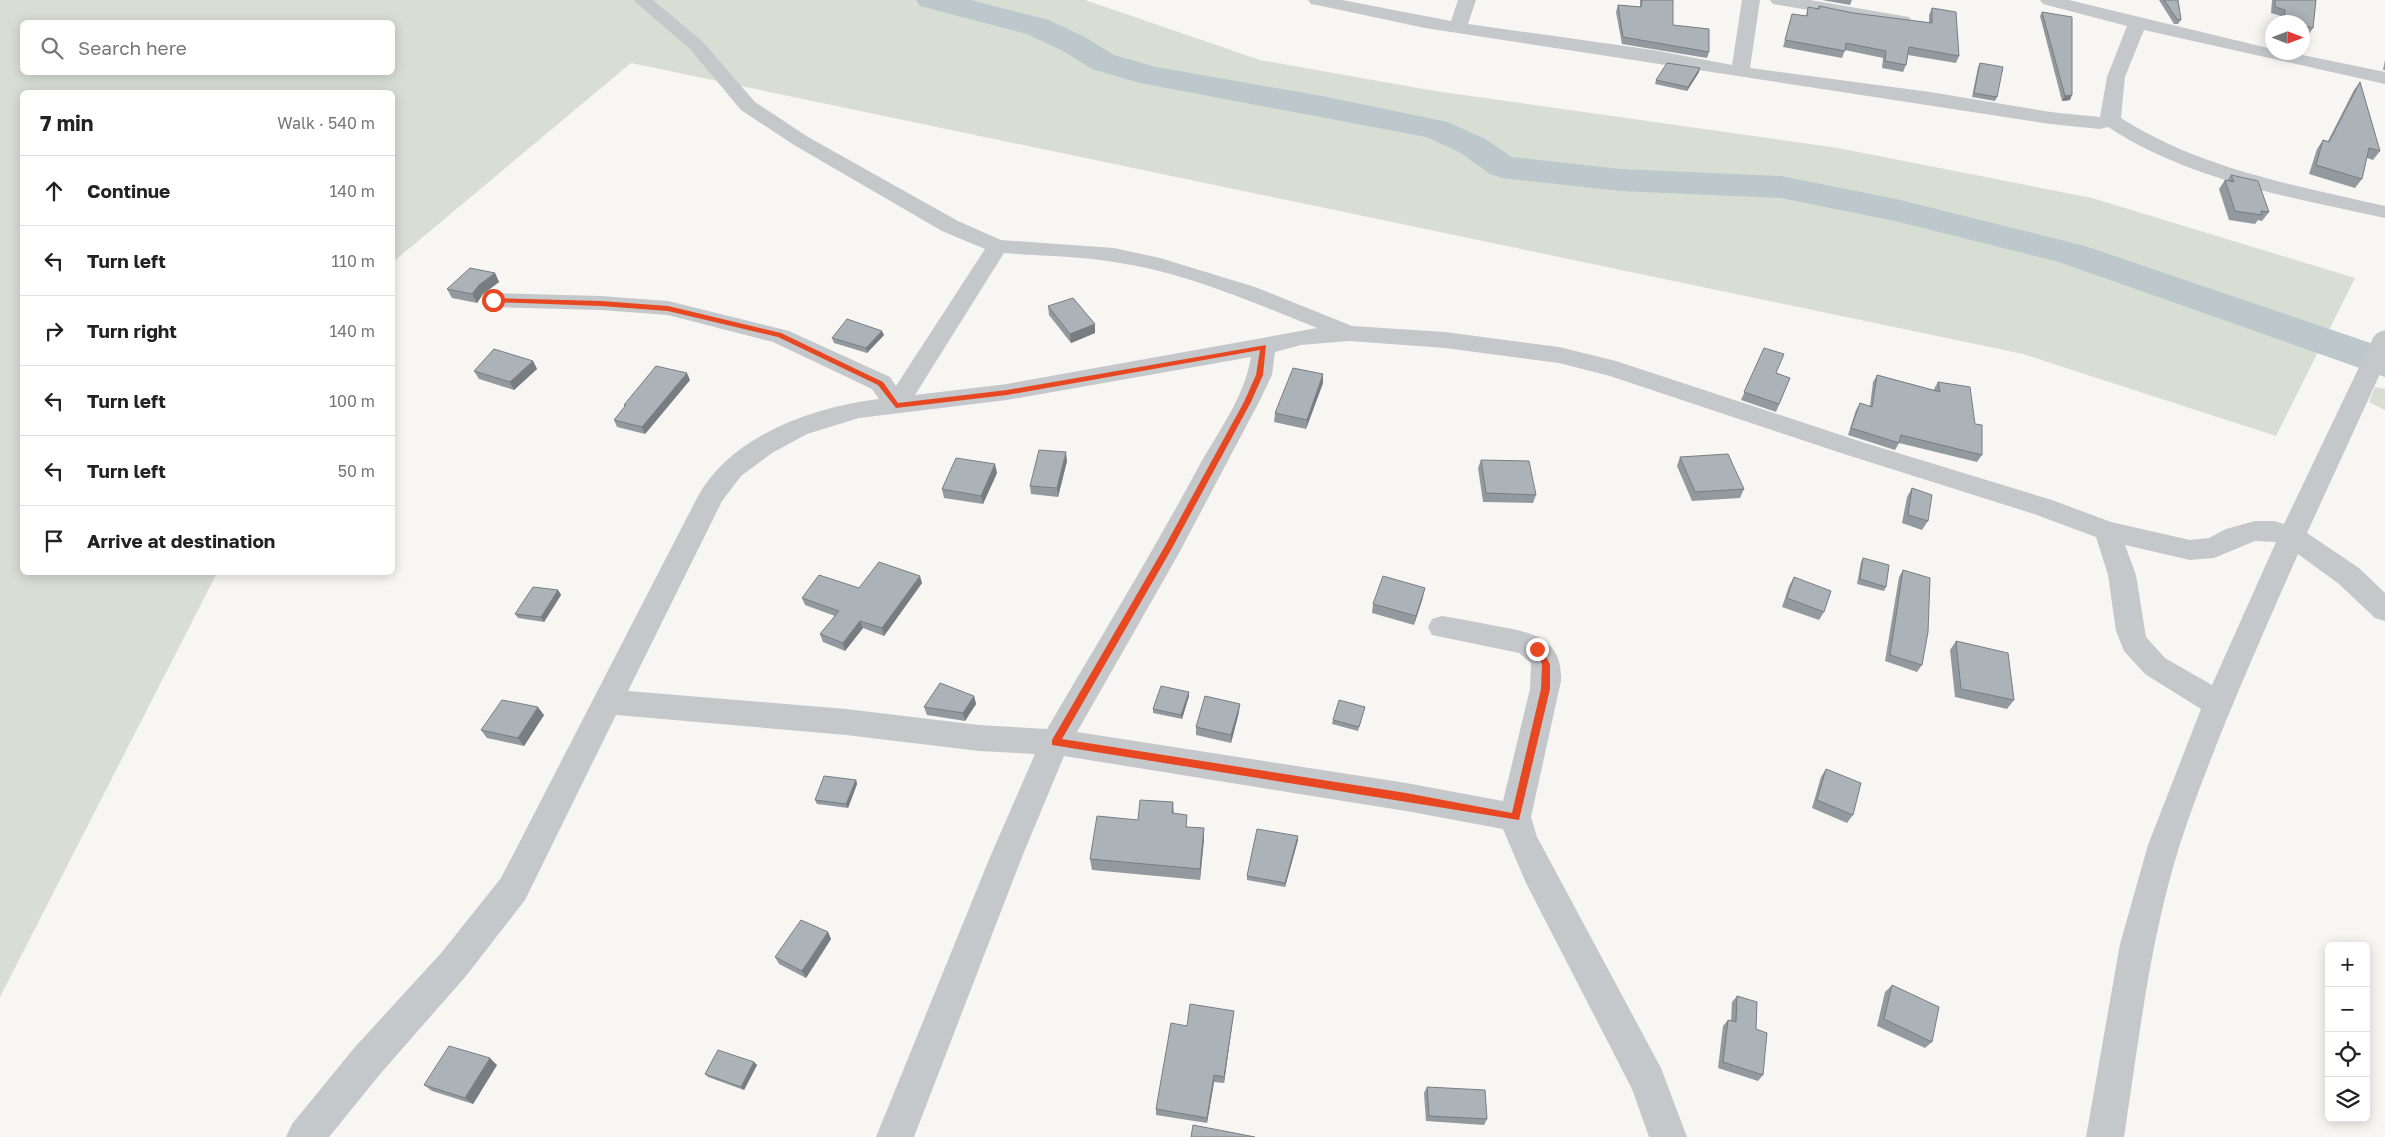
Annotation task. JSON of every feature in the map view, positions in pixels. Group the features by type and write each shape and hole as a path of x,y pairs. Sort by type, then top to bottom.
{"street":[{"path":"642,0 696,45 748,106 801,142 950,226 997,246 1114,255 1160,265 1247,292 1349,333"},
{"path":"1317,0 1458,28 1653,56 1740,72 1930,98 2050,118 2100,123 2111,120"},
{"path":"1458,28 1467,0"},
{"path":"1740,72 1751,0"},
{"path":"1779,0 1905,22"},
{"path":"2049,0 2137,24 2298,61 2385,78"},
{"path":"2111,120 2112,97 2116,77 2137,24"},
{"path":"2111,120 2125,131 2172,154 2232,175 2385,212"},
{"path":"896,405 968,295 997,246"},
{"path":"493,300 601,303 668,308 781,336 881,383 896,405"},
{"path":"305,1137 368,1060 454,964 512,889 711,496 732,469 764,446 798,428 858,410 1007,392 1264,347 1301,337 1349,333 1516,348 1559,355 1616,369 1853,448 2043,507 2107,531 2190,550 2214,548 2236,536 2255,531 2274,531 2292,536 2349,576 2385,610"},
{"path":"2105,1137 2137,944 2164,845 2218,704 2292,536 2385,338"},
{"path":"896,1137 1006,857 1055,742 1164,556 1247,402 1260,375 1264,347"},
{"path":"2107,531 2122,575 2130,631 2134,643 2141,653 2155,666 2218,704"},
{"path":"2349,576 2385,586"},
{"path":"1442,627 1526,643 1537,649 1546,664 1545,689 1515,817 1522,840 1538,872 1648,1081 1668,1137"},
{"path":"607,702 846,722 979,738 1055,742 1406,797 1515,817"}],"shaded area":[{"path":"0,0 1085,0 1260,60 1435,91 1838,148 2092,198 2355,278 2276,436 2023,354 631,63 395,260 395,90 20,90 20,575 216,575 0,997"},
{"path":"2375,387 2385,389 2385,410 2369,402"}],"building":[{"path":"1642,0 1673,0 1673,25 1709,29 1709,52 1623,37 1618,5 1641,7"},
{"path":"2164,0 2178,0 2181,20 2177,19"},
{"path":"2275,0 2316,0 2313,28 2310,27 2310,15 2285,15 2285,10 2275,7"},
{"path":"1819,6 1853,13 1932,23 1932,8 1956,12 1959,56 1909,47 1906,65 1885,61 1886,51 1846,43 1845,51 1785,40 1792,14 1807,16 1808,7 1819,9"},
{"path":"2042,12 2072,17 2072,95 2065,96"},
{"path":"1667,63 1700,68 1688,87 1656,80"},
{"path":"1980,63 2003,67 1997,97 1974,93"},
{"path":"2360,82 2380,151 2369,148 2362,179 2316,165 2323,140 2329,142"},
{"path":"2231,175 2258,181 2269,212 2261,211 2262,215 2235,211 2225,180 2234,182"},
{"path":"470,268 495,273 479,285 472,294 447,289"},
{"path":"1073,298 1095,324 1070,334 1048,306"},
{"path":"847,319 882,331 866,348 832,338"},
{"path":"1764,348 1784,354 1776,373 1790,378 1779,404 1744,392"},
{"path":"494,349 533,361 510,382 474,371"},
{"path":"656,366 687,373 642,427 614,420 626,405 624,405"},
{"path":"1293,368 1323,374 1307,420 1275,413"},
{"path":"1877,375 1940,392 1938,382 1970,387 1975,424 1982,425 1982,455 1901,435 1899,443 1851,428 1860,403 1872,407"},
{"path":"1039,450 1066,452 1057,488 1030,486"},
{"path":"1728,454 1744,489 1695,492 1680,457"},
{"path":"956,458 995,464 981,496 942,489"},
{"path":"1481,460 1529,461 1536,495 1486,493"},
{"path":"1912,488 1932,495 1928,521 1908,515"},
{"path":"1863,558 1889,565 1886,587 1860,579"},
{"path":"879,562 920,576 882,628 860,621 843,643 820,634 839,611 802,598 819,575 859,588"},
{"path":"1903,570 1930,578 1928,632 1922,665 1890,655"},
{"path":"1383,576 1425,588 1416,616 1373,604"},
{"path":"1794,577 1831,591 1824,612 1787,598"},
{"path":"533,587 558,590 541,617 515,614"},
{"path":"1956,641 2008,653 2014,700 1961,689"},
{"path":"940,683 974,696 963,713 924,707"},
{"path":"1161,686 1189,692 1181,715 1153,709"},
{"path":"1205,696 1240,704 1231,735 1196,727"},
{"path":"502,700 538,707 518,738 481,730"},
{"path":"1339,700 1365,707 1359,727 1333,720"},
{"path":"1826,769 1861,783 1853,815 1817,800"},
{"path":"824,776 856,780 846,804 815,800"},
{"path":"1140,800 1173,802 1172,813 1187,815 1186,827 1204,828 1200,869 1090,859 1097,816 1138,820"},
{"path":"1257,829 1298,836 1285,883 1247,876"},
{"path":"801,920 828,932 802,971 775,957"},
{"path":"1892,985 1939,1007 1932,1042 1884,1019"},
{"path":"1737,996 1757,1002 1756,1029 1767,1033 1763,1075 1723,1062 1728,1020 1736,1022"},
{"path":"1190,1004 1234,1011 1224,1077 1214,1075 1207,1118 1156,1109 1171,1023 1187,1026"},
{"path":"449,1046 490,1058 465,1098 424,1085"},
{"path":"718,1050 754,1062 741,1087 705,1074"},
{"path":"1427,1087 1485,1090 1487,1119 1429,1116"},
{"path":"1193,1125 1255,1137 1191,1137"}],"waterway":[{"path":"931,0 1038,27 1072,43 1103,62 1151,76 1255,96 1322,106 1436,129 1473,146 1502,167 1620,180 1781,187 1896,210 2072,254 2385,363"}],"route":[{"path":"493,300 601,303 668,308 781,336 881,383 896,405 1007,392 1264,347 1260,375 1247,402 1203,480 1168,548 1055,742 1406,797 1463,809 1515,817 1545,689 1546,664 1537,649"}]}
